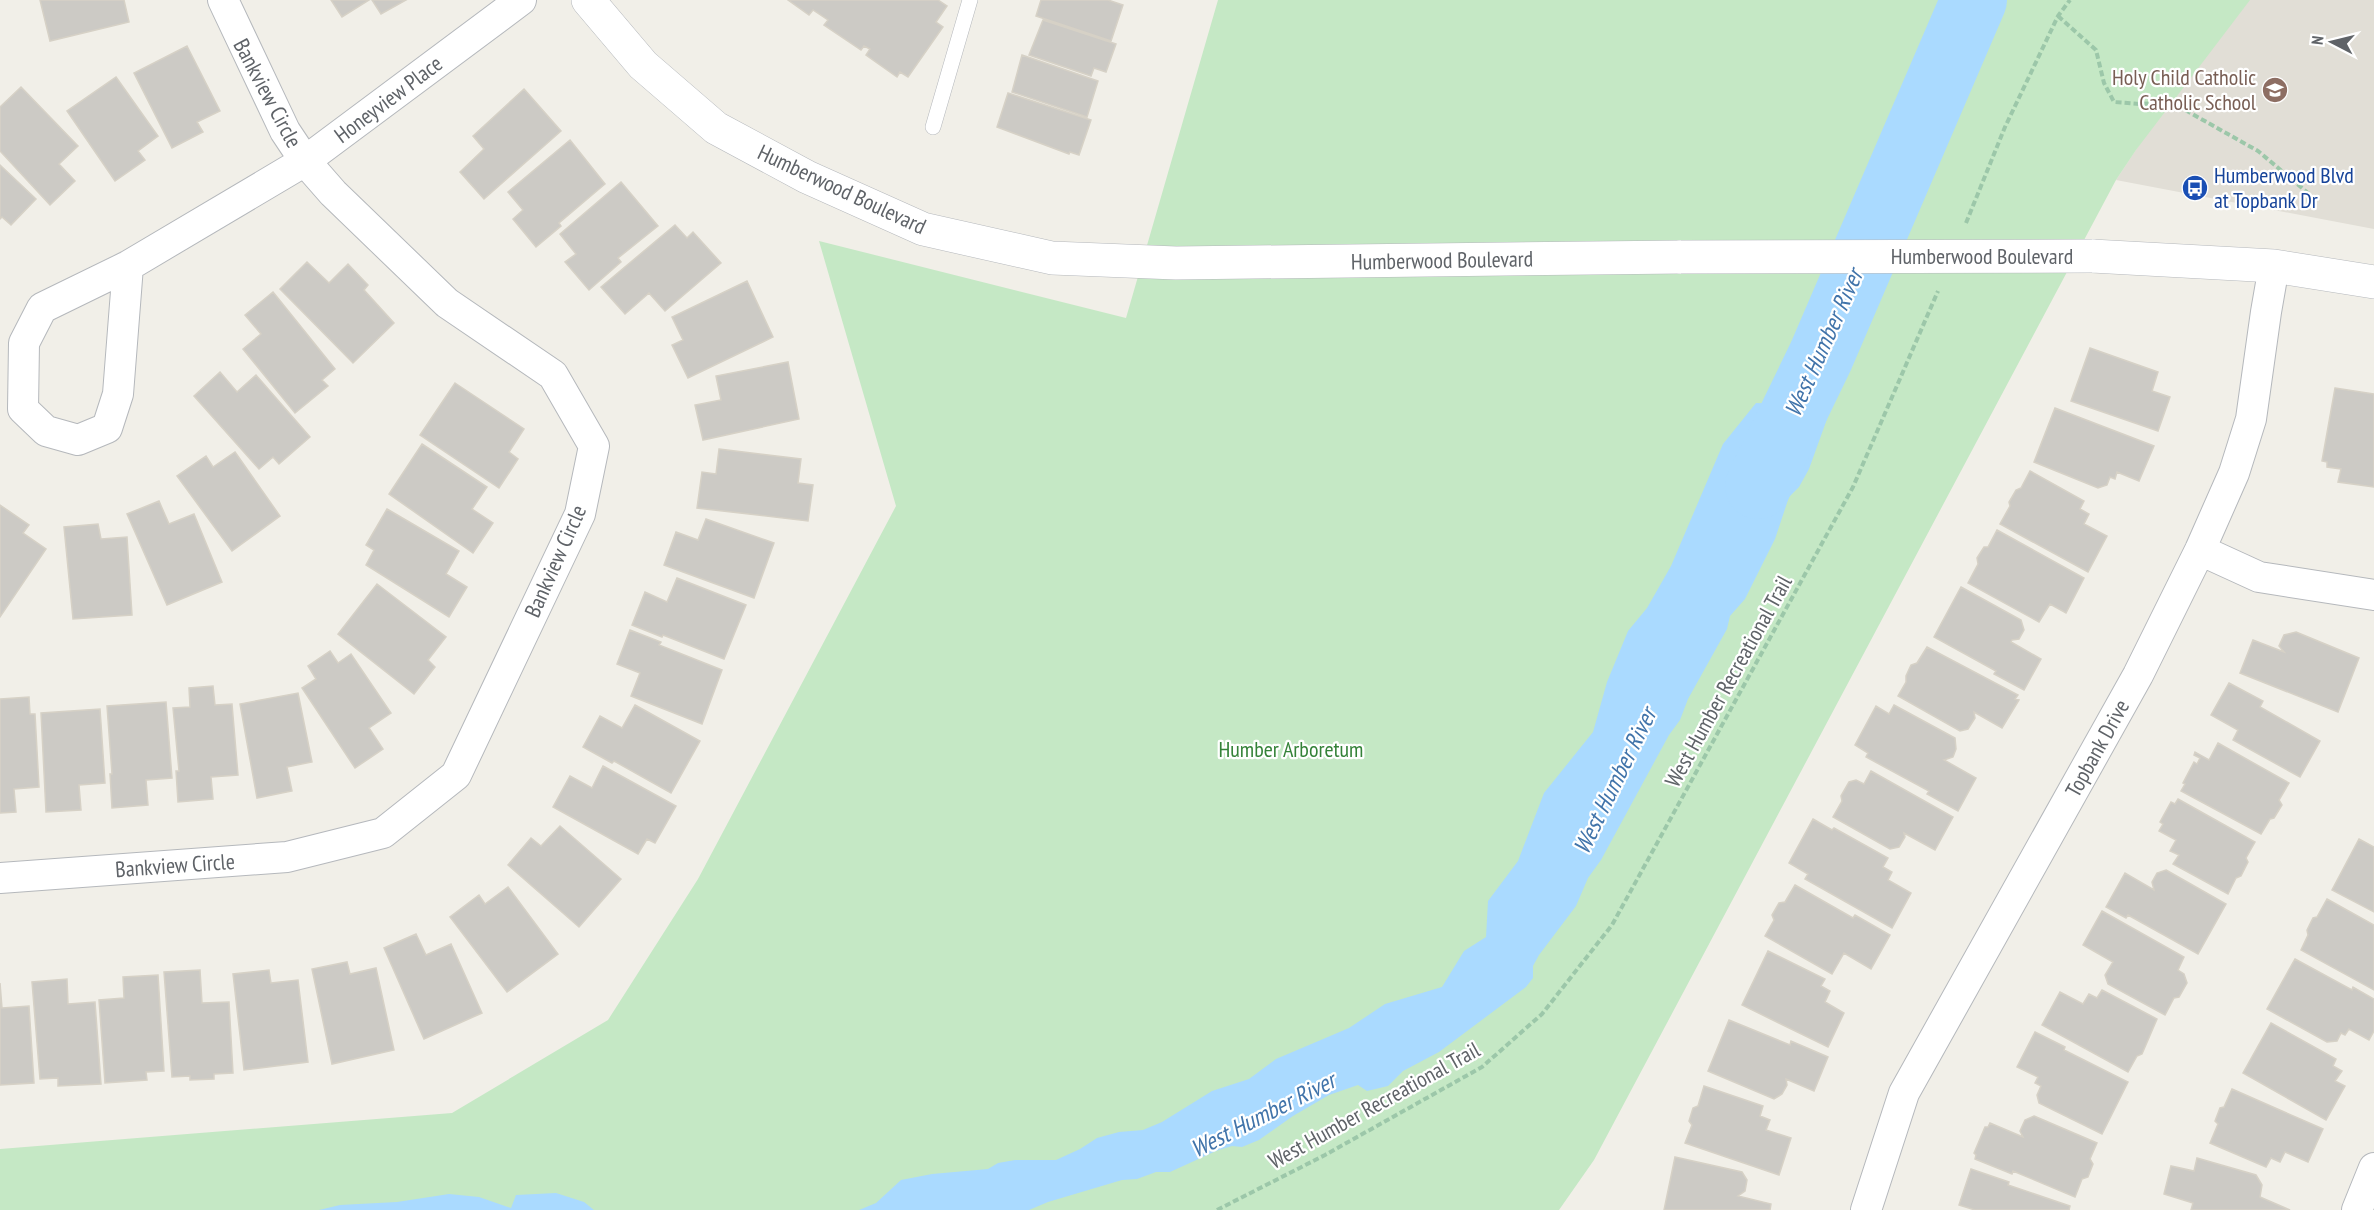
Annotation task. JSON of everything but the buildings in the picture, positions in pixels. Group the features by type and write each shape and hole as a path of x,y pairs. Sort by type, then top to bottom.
{"street":[{"name":"Bankview Circle","path":"0,878 287,857 383,833 456,775 580,514 594,446 554,375 447,303 333,193 305,161 285,131 223,0"},
{"name":"Honeyview Place","path":"128,266 118,394 107,428 78,440 46,431 23,409 24,343 42,308 128,266 305,161 521,0"},
{"name":"Humberwood Boulevard","path":"588,0 643,65 716,128 807,177 923,229 1052,258 1176,263 1681,257 2092,256 2274,266 2374,282"},
{"name":"Topbank Drive","path":"1866,1210 1904,1093 2138,675 2200,550 2234,473 2251,419 2274,266"},
{"path":"2200,550 2259,577 2374,596"},
{"path":"2357,1210 2374,1168"}],"lane":[{"path":"933,127 970,0"}],"path":[{"path":"1961,233 2005,127 2058,16 2070,0"},
{"path":"2058,16 2096,50 2104,83 2114,102 2140,104 2171,102 2258,151 2308,193 2309,204"},
{"name":"West Humber Recreational Trail","path":"1217,1210 1325,1155 1482,1067 1542,1014 1612,925 1853,487 1940,287"}],"shaded area":[{"name":"Holy Child Catholic Catholic School","path":"2235,0 2374,0 2374,229 2116,180"}],"green space":[{"name":"Humber Arboretum","path":"1218,0 2250,0 2136,150 2116,180 1594,1160 1559,1210 0,1210 0,1149 452,1113 608,1020 698,879 896,506 819,241 1126,318"}],"water":[{"path":"1756,403 1826,406 1827,419 1809,469 1799,487 1789,497 1775,539 1745,599 1730,616 1727,629 1688,699 1680,720 1669,735 1601,860 1588,878 1576,906 1539,955 1533,966 1533,978 1526,987 1439,1052 1403,1071 1388,1086 1367,1091 1358,1085 1329,1095 1293,1116 1259,1140 1242,1147 1232,1146 1216,1151 1170,1172 1156,1172 1137,1179 1122,1180 1029,1210 859,1210 876,1203 901,1180 932,1174 988,1169 998,1163 1015,1160 1056,1160 1097,1138 1119,1132 1143,1130 1162,1122 1212,1091 1249,1079 1276,1059 1349,1028 1385,1004 1442,987 1464,951 1486,937 1488,901 1518,861 1544,793 1593,732 1607,682 1628,631 1647,608 1671,566 1723,444"},
{"path":"556,1193 584,1202 594,1210 319,1210 340,1205 397,1202 449,1194 479,1197 511,1208 516,1195"}],"waterway":[{"name":"West Humber River","path":"1758,486 1821,356 1974,0"}],"place":[{"name":"Holy Child Catholic Catholic School","path":"2275,90"},
{"name":"Humberwood Blvd at Topbank Dr","path":"2195,188"}]}
